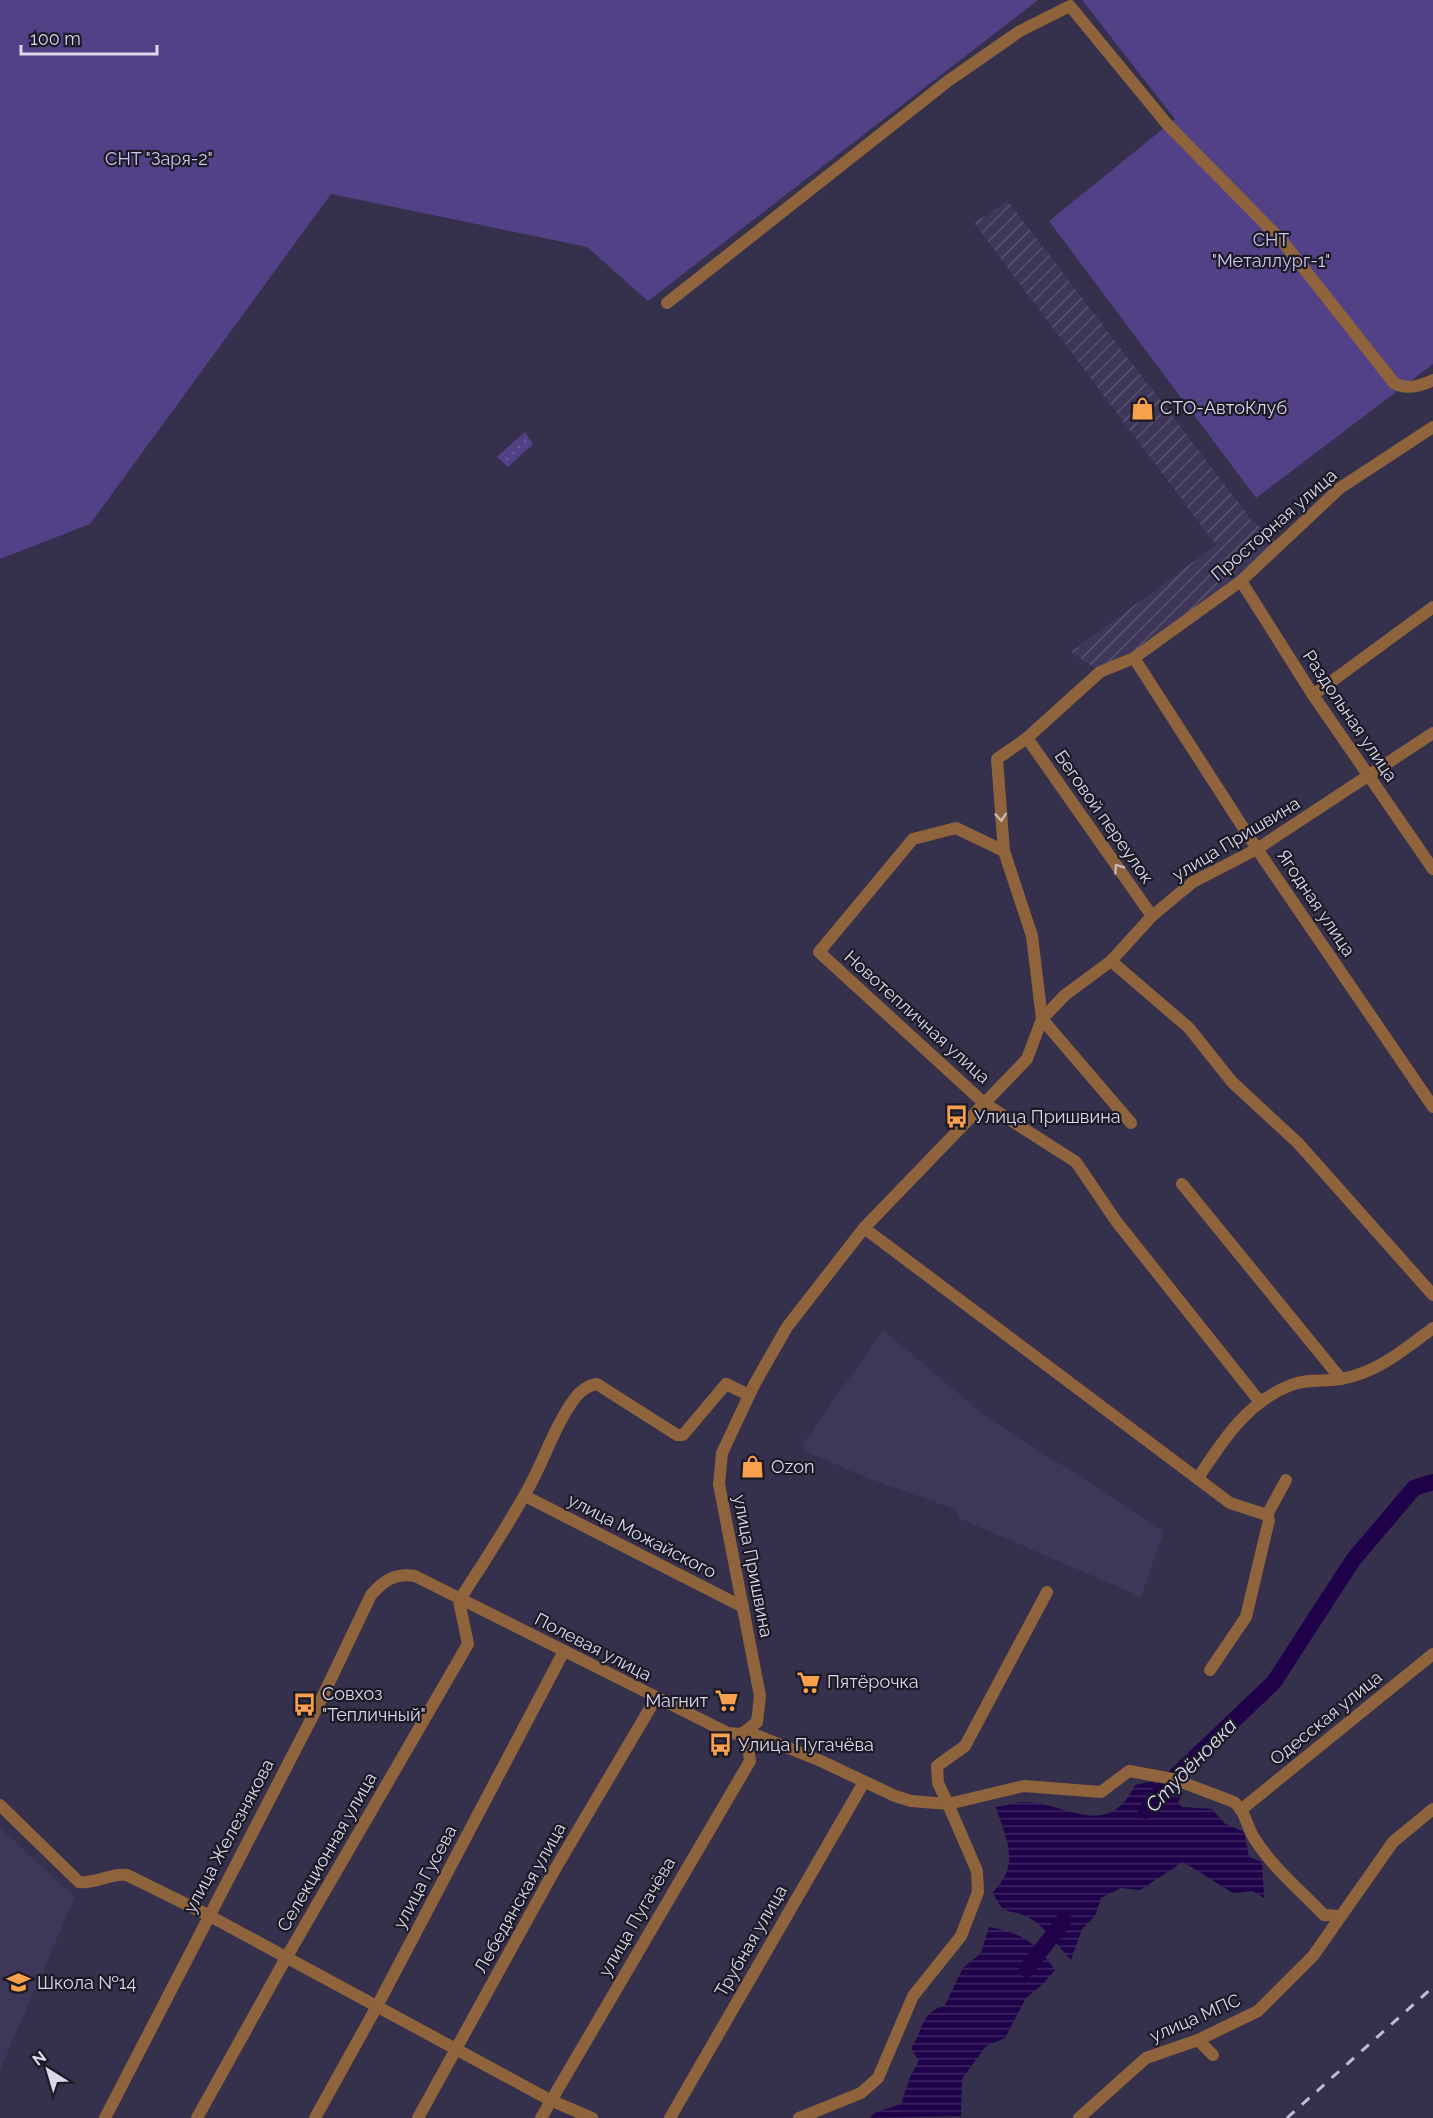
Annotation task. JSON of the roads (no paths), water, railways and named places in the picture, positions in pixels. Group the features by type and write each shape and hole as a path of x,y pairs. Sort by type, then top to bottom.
{"street":[{"path":"667,303 948,81 1020,32 1070,6 1167,124 1283,242 1394,383 1400,387 1420,386 1433,380"},
{"name":"Просторная улица","path":"1004,851 997,759 1027,738 1100,672 1134,658 1241,581 1340,488 1433,427"},
{"name":"Раздольная улица","path":"1241,581 1313,695 1433,869"},
{"path":"1313,695 1432,609"},
{"name":"Ягодная улица","path":"1134,658 1257,849 1433,1107"},
{"name":"улица Пришвина","path":"746,1731 757,1722 760,1696 719,1484 722,1453 787,1327 864,1228 1027,1059 1042,1019 1065,995 1111,961 1152,916 1193,882 1257,849 1433,733"},
{"name":"Беговой переулок","path":"1027,738 1152,916"},
{"name":"Новотепличная улица","path":"984,1103 819,952 913,839 956,828 1004,851"},
{"path":"1004,851 1032,936 1042,1019 1131,1124"},
{"path":"1111,961 1189,1028 1232,1082 1298,1143 1433,1295"},
{"path":"984,1103 1076,1162 1116,1221 1260,1402"},
{"path":"1182,1184 1341,1379"},
{"path":"864,1228 1230,1503 1267,1515"},
{"path":"1198,1478 1232,1427 1260,1402 1288,1386 1307,1379 1341,1379 1384,1364 1433,1328"},
{"path":"459,1601 525,1496 544,1460 560,1420 577,1395 591,1385 597,1384 677,1435 683,1435 726,1384 750,1395"},
{"path":"1210,1670 1246,1617 1269,1520 1267,1515 1286,1480"},
{"name":"улица Можайского","path":"525,1496 743,1607"},
{"name":"Полевая улица","path":"392,1577 402,1574 415,1576 459,1601 728,1733 740,1734 746,1731 911,1801 948,1804 1024,1786 1101,1792 1129,1771 1173,1779 1220,1795 1242,1809"},
{"name":"улица Железнякова","path":"105,2118 318,1706 371,1595 381,1584 392,1577"},
{"path":"799,2118 861,2093 878,2078 913,1996 961,1936 978,1892 977,1871 938,1783 937,1766 965,1746 1047,1592"},
{"name":"Селекционная улица","path":"198,2118 286,1958 468,1644 459,1601"},
{"name":"улица Гусева","path":"315,2118 376,2008 564,1651"},
{"name":"Одесская улица","path":"1242,1809 1433,1654"},
{"name":"Лебедянская улица","path":"418,2118 554,1871 656,1698"},
{"name":"улица Пугачёва","path":"541,2118 750,1761 746,1731"},
{"name":"Трубная улица","path":"670,2118 864,1782"},
{"path":"0,1805 79,1882 102,1881 113,1874 127,1875 208,1915 376,2008 550,2100 592,2118"},
{"path":"1242,1809 1254,1838 1275,1865 1324,1915 1341,1916"},
{"name":"улица МПС","path":"1079,2118 1146,2058 1198,2040 1258,2011 1313,1956 1393,1842 1433,1809"},
{"path":"1198,2040 1213,2055"}],"waterway":[{"name":"Студёновка","path":"1146,1811 1164,1787 1274,1682 1353,1560 1414,1488 1433,1482"},
{"name":"Студёновка","path":"1027,1969 1064,1920"}],"railway":[{"path":"1287,2118 1433,1987"}],"place":[{"name":"СТО-АвтоКлуб","path":"1142,408"},
{"name":"Улица Пришвина","path":"956,1117"},
{"name":"Ozon","path":"753,1467"},
{"name":"Пятёрочка","path":"809,1682"},
{"name":"Магнит","path":"726,1701"},
{"name":"Совхоз \"Тепличный\"","path":"304,1704"},
{"name":"Улица Пугачёва","path":"720,1745"},
{"name":"Школа №14","path":"19,1983"}],"park label":[{"name":"СНТ \"Заря-2\"","path":"159,159"},
{"name":"СНТ \"Металлург-1\"","path":"1271,250"}]}
